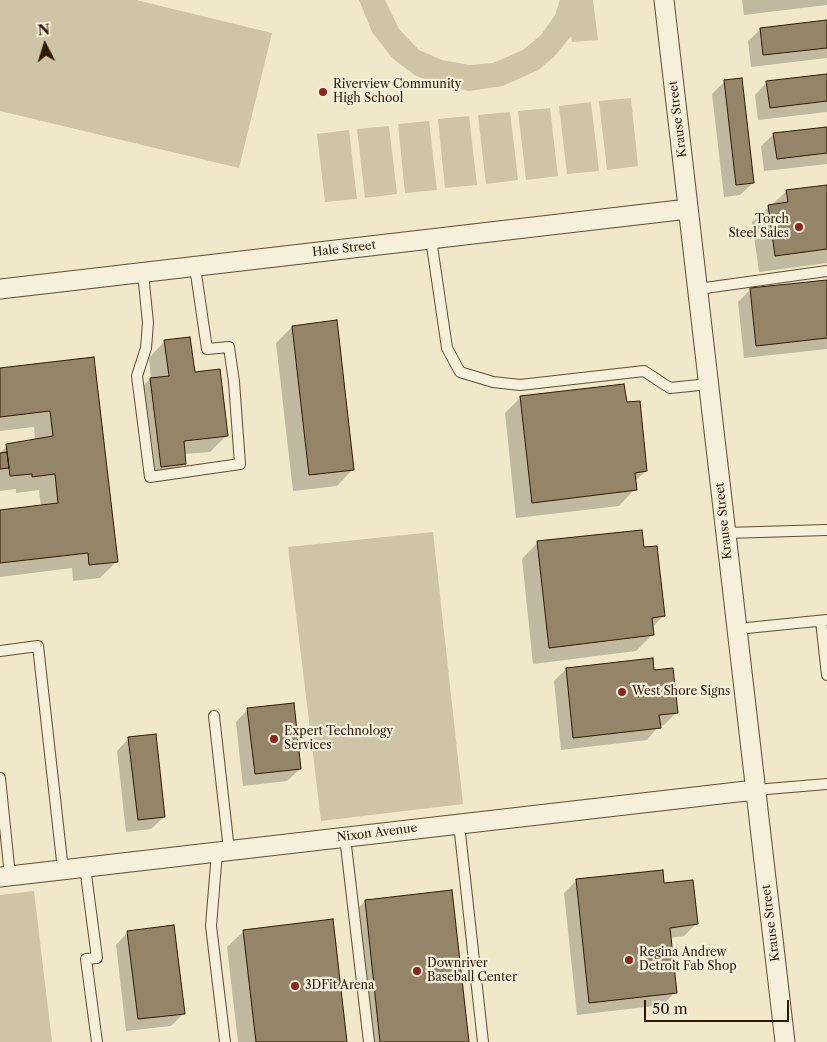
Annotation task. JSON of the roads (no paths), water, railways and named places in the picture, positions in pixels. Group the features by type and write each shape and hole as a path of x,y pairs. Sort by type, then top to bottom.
{"street":[{"name":"Krause Street","path":"664,0 785,1042"},
{"name":"Hale Street","path":"0,289 688,209"},
{"name":"Nixon Avenue","path":"5,876 755,790"}],"lane":[{"path":"431,239 447,348 460,372 493,382 520,385 644,371 670,388 709,384"},
{"path":"143,273 148,323 146,348 136,376 150,476 240,464 234,382 229,347 207,349 195,266"},
{"path":"698,289 827,271"},
{"path":"726,533 827,530"},
{"path":"737,629 824,620 827,675"},
{"path":"0,651 38,646 63,870"},
{"path":"214,716 223,851 211,926 225,1042"},
{"path":"0,778 5,876"},
{"path":"755,790 827,784"},
{"path":"459,824 483,1042"},
{"path":"345,837 368,1042"},
{"path":"85,867 97,958 86,960 96,1042"}],"place":[{"name":"Riverview Community High School","path":"323,92"},
{"name":"Torch Steel Sales","path":"799,227"},
{"name":"West Shore Signs","path":"622,692"},
{"name":"Expert Technology Services","path":"274,739"},
{"name":"Regina Andrew Detroit Fab Shop","path":"629,960"},
{"name":"Downriver Baseball Center","path":"417,971"},
{"name":"3DFit Arena","path":"295,986"}]}
